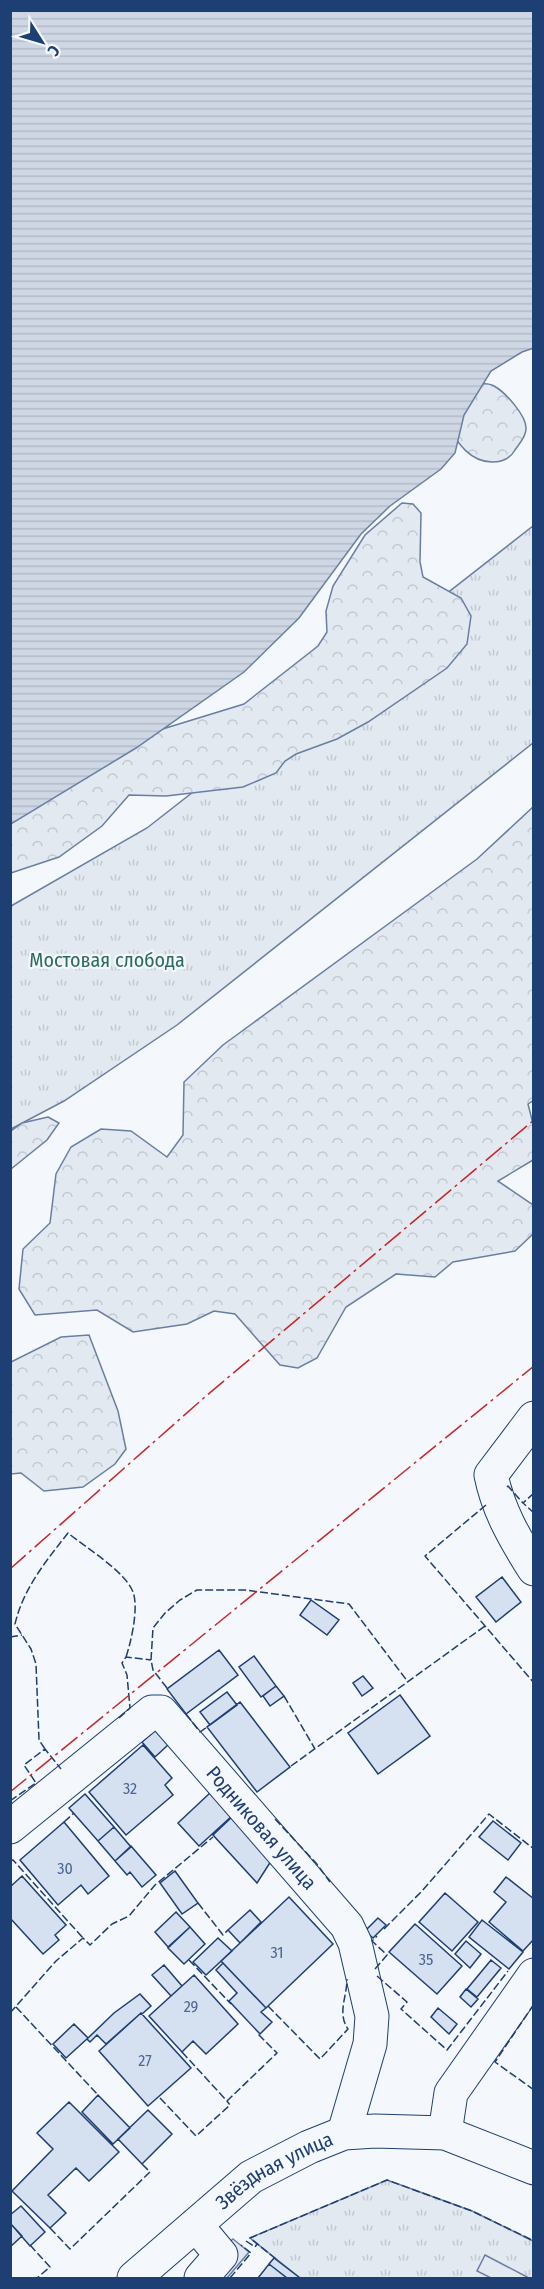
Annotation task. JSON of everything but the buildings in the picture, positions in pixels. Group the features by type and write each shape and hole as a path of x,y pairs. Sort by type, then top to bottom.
{"street":[{"path":"534,1418 491,1475 495,1497 514,1539 534,1569"},
{"name":"Родниковая улица","path":"10,1827 152,1712 161,1712 347,1926 355,1943 372,2016 370,2044 344,2133"},
{"path":"445,2133 451,2093 534,1974"},
{"name":"Звёздная улица","path":"134,2278 250,2177 309,2146 344,2133 375,2131 445,2133 534,2168"},
{"path":"196,2225 221,2256 201,2278"}],"green space":[{"path":"471,384 491,385 499,389 523,418 525,435 511,456 492,462 477,459 460,445 447,426"},
{"path":"402,503 413,504 421,513 420,562 423,577 461,598 471,616 467,644 447,668 368,722 337,739 296,754 285,761 276,773 243,787 166,796 129,795 102,826 59,857 11,873 11,796 91,751 244,704 318,646 327,632 326,611 333,586 365,535"},
{"name":"Мостовая слобода","path":"533,526 533,743 177,1025 64,1101 11,1129 11,906 147,828"},
{"path":"533,807 534,1100 528,1104 533,1124 533,1160 498,1181 533,1205 533,1234 515,1251 453,1262 435,1277 396,1274 346,1307 317,1358 298,1368 280,1365 235,1314 214,1311 187,1324 133,1332 97,1310 35,1315 19,1289 23,1249 50,1223 56,1174 71,1147 101,1129 131,1131 167,1157 183,1135 184,1082 223,1045 477,859"},
{"path":"48,1117 59,1123 47,1140 11,1169 11,1131 22,1123"},
{"path":"89,1335 118,1411 126,1449 115,1464 83,1487 44,1491 21,1473 11,1474 11,1362 61,1337"},
{"path":"387,2180 472,2211 533,2241 533,2278 300,2278 250,2238"},
{"path":"485,2255 529,2278 491,2278 477,2271"}],"shaded area":[{"path":"11,10 533,11 534,348 522,352 491,371 464,415 455,453 441,469 390,506 361,534 299,618 244,672 136,748 11,824"},
{"path":"233,2239 249,2252 227,2278 190,2278"}],"fence":[{"path":"507,1487 523,1503"},
{"path":"534,1493 523,1503 534,1513"},
{"path":"486,1505 425,1556 534,1683"},
{"path":"45,1749 39,1740 36,1664 31,1649 15,1624 29,1587 68,1533 114,1568 129,1584 133,1592 135,1616 126,1657"},
{"path":"167,1688 153,1670 151,1660 153,1628 180,1600 197,1590 245,1590 349,1604 408,1682"},
{"path":"291,1766 485,1626"},
{"path":"10,1637 22,1635"},
{"path":"119,1718 130,1708 127,1675 122,1663 126,1657 151,1660"},
{"path":"284,1696 315,1749"},
{"path":"186,1714 200,1732 207,1727"},
{"path":"10,1801 36,1783 24,1765 45,1749 61,1769"},
{"path":"64,1822 74,1813"},
{"path":"384,1929 422,1891 489,1814 534,1849"},
{"path":"275,1819 316,1863 330,1882"},
{"path":"10,2013 56,1961 83,1938 90,1945 112,1924 129,1916 155,1885 213,1837"},
{"path":"10,1861 13,1860 83,1938"},
{"path":"198,1903 223,1935 228,1930"},
{"path":"375,1969 387,1955 372,1941 377,1936"},
{"path":"189,1960 231,2004"},
{"path":"377,1976 407,2002 401,2009 447,2050 508,1971"},
{"path":"268,2006 320,2059 348,2029 343,2017 347,1979"},
{"path":"534,2004 495,2062 534,2090"},
{"path":"16,2007 98,2095"},
{"path":"182,2052 227,2101 277,2053 257,2033"},
{"path":"160,2098 196,2136 230,2105 227,2101"},
{"path":"50,2228 70,2249 150,2172 142,2164"},
{"path":"276,2259 250,2238 387,2180 472,2211 534,2241"},
{"path":"246,2241 255,2247 257,2244"},
{"path":"30,2245 50,2267 37,2278"},
{"path":"230,2278 251,2253 241,2245"}],"power":[{"path":"10,1569 206,1396 534,1120"},
{"path":"10,1792 534,1366"}]}
